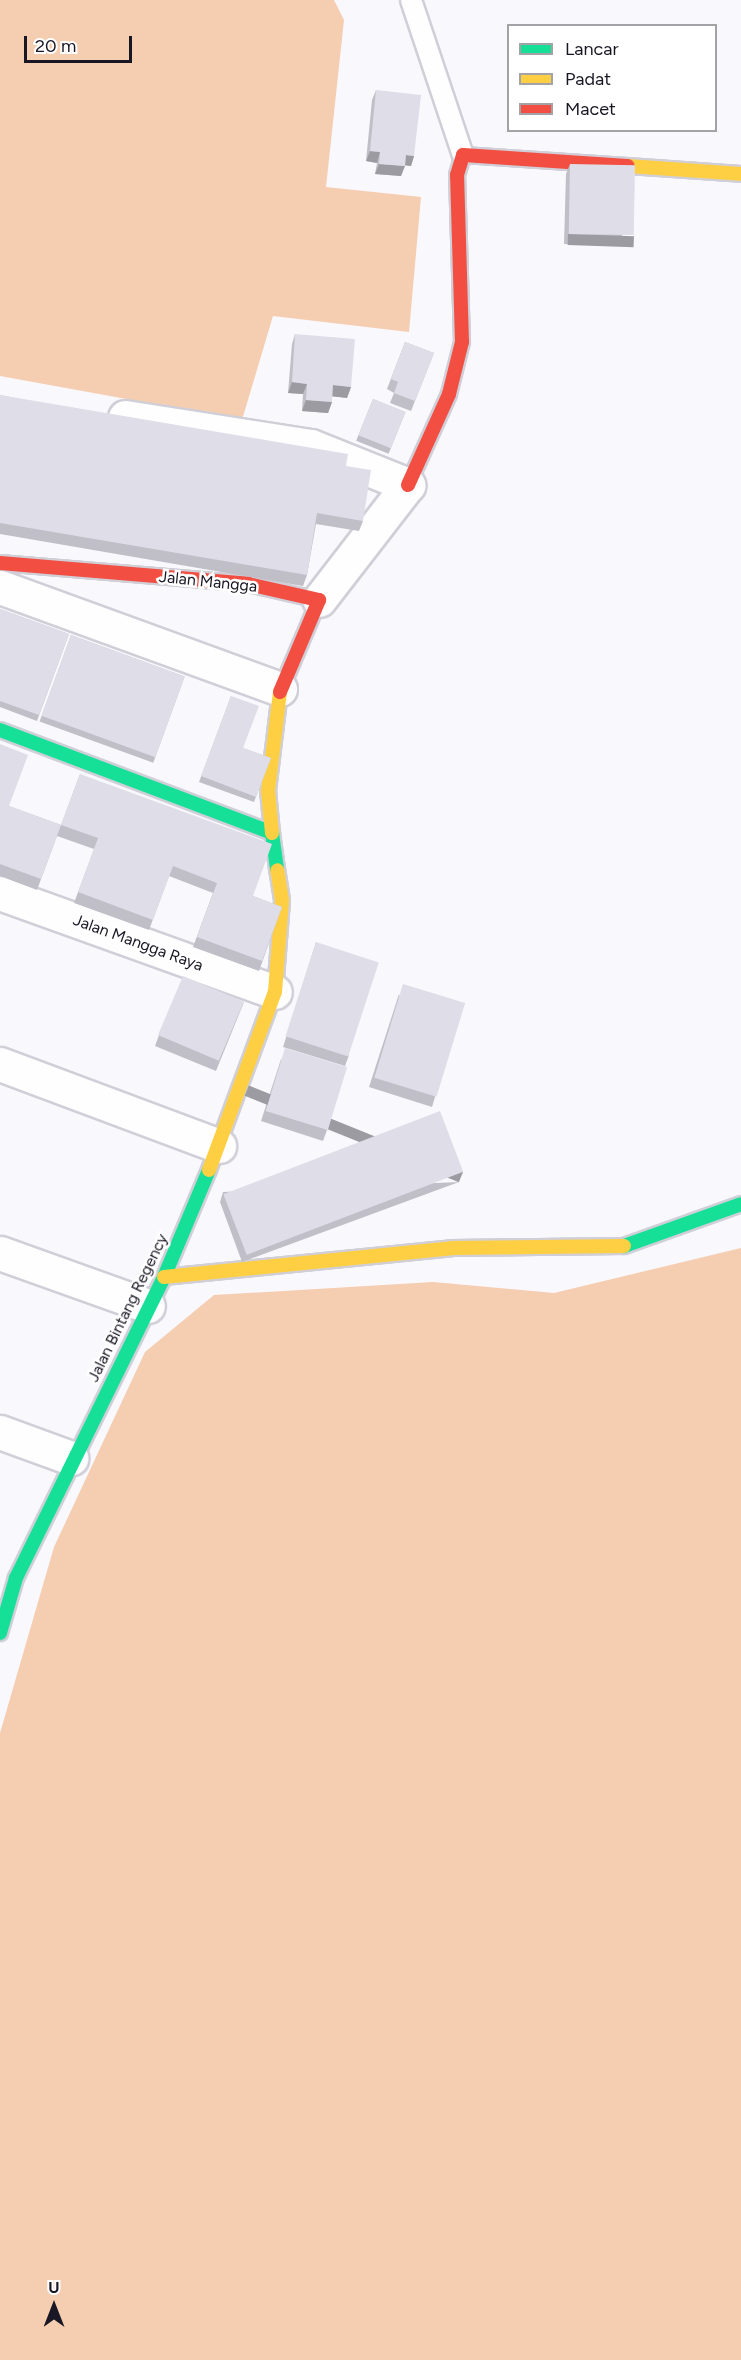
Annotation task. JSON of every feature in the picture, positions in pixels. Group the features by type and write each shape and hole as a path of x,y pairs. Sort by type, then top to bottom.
{"street":[{"path":"275,992 282,900 268,791 280,689 319,600 408,485 449,394 462,342 457,175 463,155 741,174"},
{"path":"92,412 311,446 408,485"},
{"name":"Jalan Mangga","path":"0,562 248,584 319,600"},
{"path":"0,587 280,689"},
{"path":"0,730 272,833"},
{"name":"Jalan Mangga Raya","path":"0,893 275,992"},
{"name":"Jalan Bintang Regency","path":"0,1634 15,1578 71,1458 164,1277 219,1146 275,992"},
{"path":"0,1064 219,1146"},
{"path":"164,1277 452,1248 617,1248 741,1204"},
{"path":"0,1253 148,1306"},
{"path":"0,1432 71,1458"}],"lane":[{"path":"411,0 463,155"}],"shaded area":[{"path":"0,0 334,0 344,20 326,187 421,197 409,332 273,316 242,420 0,376"},
{"path":"741,1248 741,2360 0,2360 0,1733 54,1547 145,1352 214,1295 433,1282 554,1293"}],"building":[{"path":"376,90 421,95 414,156 406,155 405,166 379,164 380,152 370,151"},
{"path":"570,164 635,165 634,235 569,234"},
{"path":"295,334 355,339 351,387 333,385 332,402 306,400 307,384 292,382"},
{"path":"405,342 434,353 415,401 394,393 398,382 391,379"},
{"path":"0,395 348,454 346,466 371,470 363,521 317,513 307,575 0,523"},
{"path":"373,399 405,412 391,448 358,435"},
{"path":"0,609 69,634 39,715 0,701"},
{"path":"71,635 185,676 155,757 42,716"},
{"path":"231,696 259,706 243,748 271,758 256,797 201,776"},
{"path":"0,744 28,755 9,806 61,825 41,879 0,864"},
{"path":"80,774 272,844 253,896 282,907 262,961 197,937 217,883 173,866 153,920 78,892 98,838 61,825"},
{"path":"316,942 379,962 348,1057 285,1036"},
{"path":"183,976 244,1002 219,1061 158,1035"},
{"path":"403,984 465,1003 437,1097 374,1078"},
{"path":"285,1048 347,1067 328,1130 266,1111"},
{"path":"440,1111 463,1172 247,1255 223,1194"}],"traffic: fast":[{"path":"0,730 272,833 277,870"},
{"path":"0,1633 16,1578 164,1277 209,1170"},
{"path":"624,1246 741,1204"}],"traffic: slow":[{"path":"628,166 741,174"},
{"path":"272,833 268,791 280,692"},
{"path":"209,1170 275,992 282,900 277,870"},
{"path":"164,1277 452,1248 624,1246"}],"traffic: jam":[{"path":"408,485 449,394 462,342 457,175 463,155 628,166"},
{"path":"0,563 248,584 319,600 280,692"}]}
